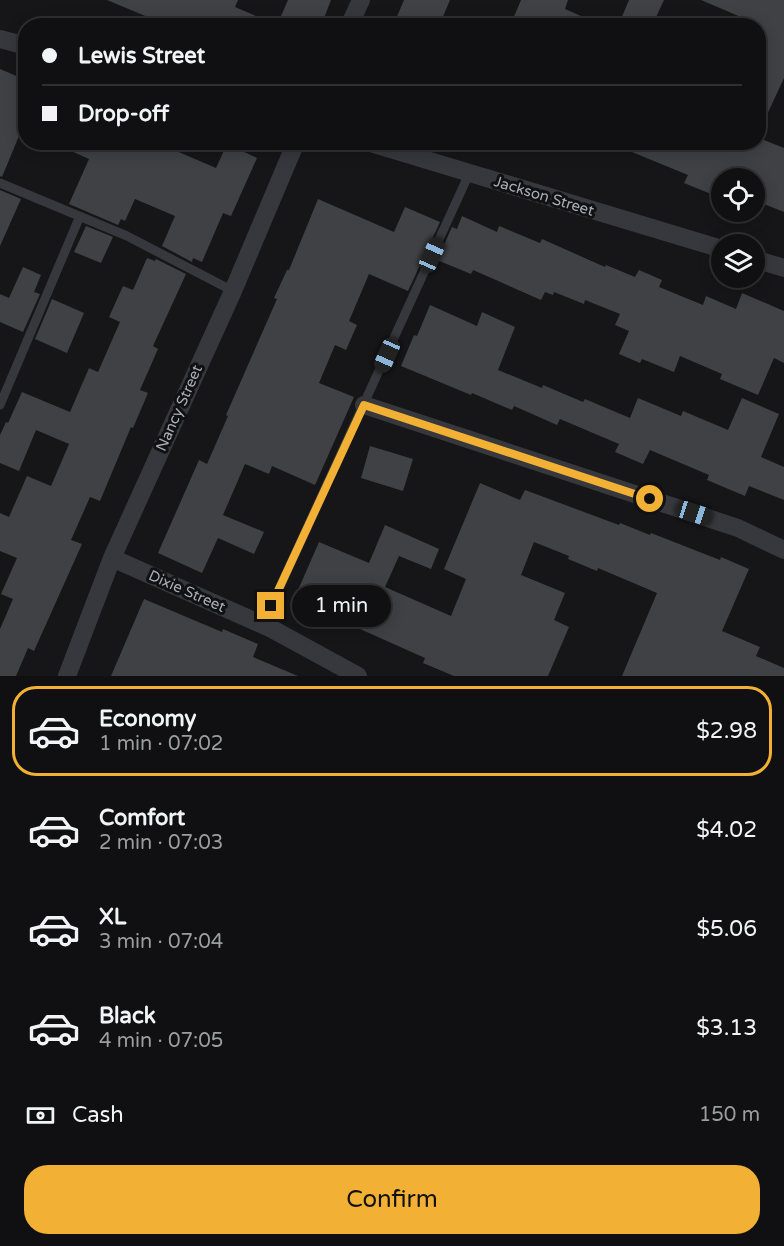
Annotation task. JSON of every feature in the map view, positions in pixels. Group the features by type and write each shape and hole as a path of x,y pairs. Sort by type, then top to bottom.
{"street":[{"path":"353,18 361,0"},
{"path":"0,39 18,44"},
{"name":"Nancy Street","path":"67,676 112,558 233,291 293,150"},
{"name":"Jackson Street","path":"392,150 711,246"},
{"path":"765,262 784,268"},
{"path":"364,405 738,528 784,550"},
{"name":"Dixie Street","path":"112,558 263,624 357,676"}],"lane":[{"path":"263,624 469,174"},
{"path":"0,183 127,236 233,291"},
{"path":"0,405 80,216"}],"building":[{"path":"107,0 238,0 235,7 261,18 150,18"},
{"path":"288,0 331,0 324,18 280,18"},
{"path":"404,0 450,0 442,18 396,18"},
{"path":"521,0 568,0 565,9 586,18 513,18"},
{"path":"629,0 664,0 656,18 621,18"},
{"path":"701,0 784,0 784,78 766,117 766,18 743,18"},
{"path":"0,69 18,77 18,138 2,177 0,176"},
{"path":"766,141 784,148 784,212 765,204 765,168 711,168 711,194 684,183 688,175 627,150 766,150"},
{"path":"69,150 174,150 216,168 224,150 240,150 257,158 231,216 223,213 202,262 193,258 192,262 162,246 175,216 135,199 125,221 121,219 118,225 69,204 89,159"},
{"path":"0,190 21,199 0,246"},
{"path":"318,199 394,232 405,207 440,222 408,291 369,274 349,321 357,325 346,350 335,345 319,383 354,397 315,485 272,466 269,474 245,464 223,515 264,532 254,554 218,538 202,573 158,553 199,460 207,464 277,299 274,298 289,270"},
{"path":"462,216 497,232 499,226 540,243 542,239 605,267 606,265 635,277 639,270 662,280 659,287 703,305 706,296 736,309 742,293 784,311 784,363 774,358 758,395 720,379 722,374 680,356 674,372 642,359 640,363 619,354 629,331 615,325 620,314 585,300 584,304 554,292 553,295 545,292 541,300 473,270 471,274 437,260 452,227 457,229"},
{"path":"86,226 113,237 101,263 74,252"},
{"path":"147,258 155,261 156,259 186,274 153,346 158,349 140,390 148,393 100,501 90,497 71,540 82,544 34,651 28,648 16,676 0,676 0,629 13,599 1,594 17,558 0,551 0,513 9,517 27,476 51,486 69,444 36,430 19,471 0,463 0,435 22,392 70,412 89,368 98,372 120,322 109,317 123,286 133,290"},
{"path":"23,267 41,275 34,292 40,294 23,332 0,322 0,294 9,298"},
{"path":"52,299 84,313 67,353 35,339"},
{"path":"430,305 477,326 482,312 515,327 498,370 542,388 543,385 583,402 585,399 630,418 638,398 681,416 683,411 728,430 742,398 779,414 761,457 784,467 784,500 749,486 745,496 707,480 709,475 650,450 643,464 615,452 619,444 560,419 557,425 514,406 512,410 401,366"},
{"path":"370,446 413,459 403,491 361,478"},
{"path":"480,483 520,500 525,490 619,525 620,523 650,535 651,533 720,560 721,557 749,569 722,631 760,647 756,656 784,668 784,676 622,676 657,593 598,568 597,571 568,559 569,556 534,542 521,575 565,593 554,620 569,627 548,676 454,676 423,663 425,658 360,629 362,626 328,611 331,605 298,590 319,542 369,563 385,525 439,549 431,569 399,556 385,587 451,616 466,579 444,569"},
{"path":"144,599 222,632 223,629 258,644 253,657 298,676 111,676"}],"route":[{"path":"271,606 364,405 650,499"}]}
